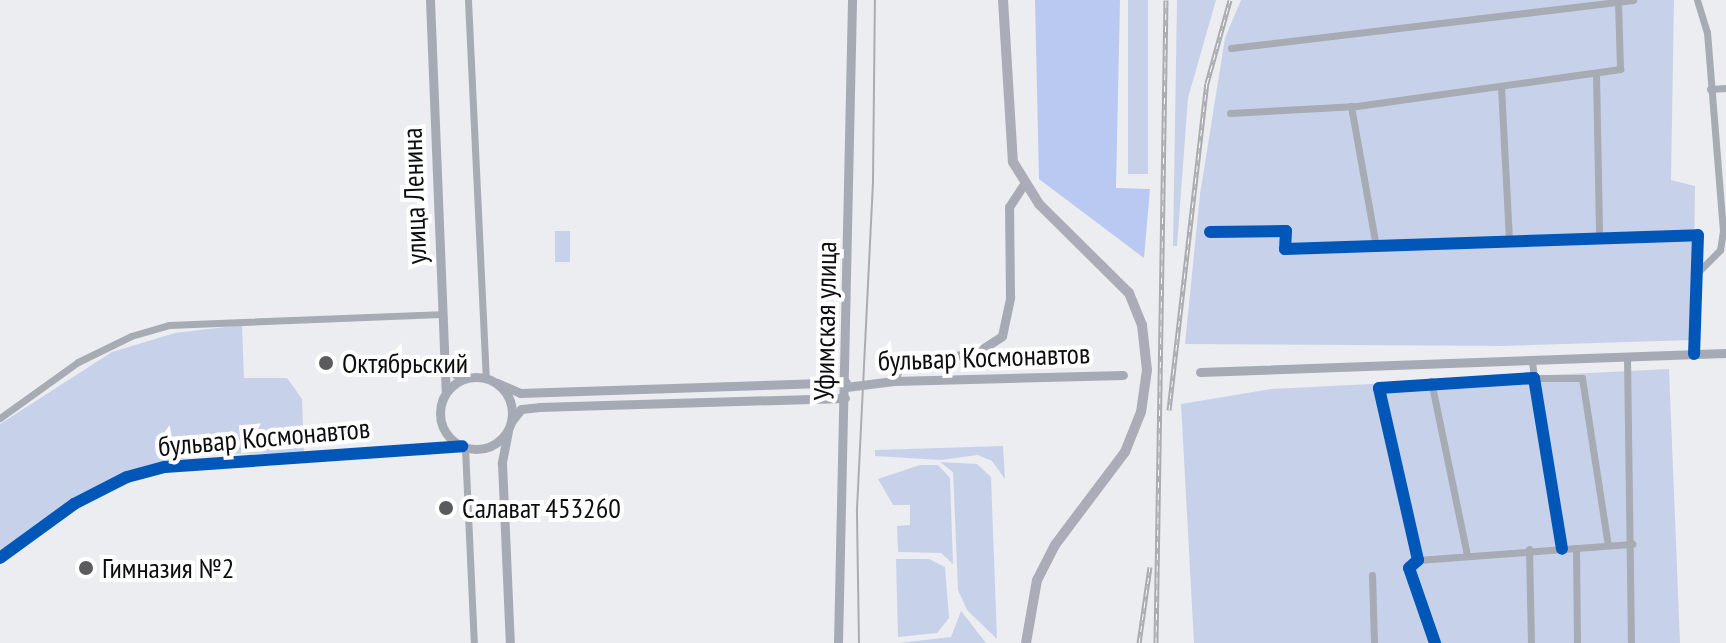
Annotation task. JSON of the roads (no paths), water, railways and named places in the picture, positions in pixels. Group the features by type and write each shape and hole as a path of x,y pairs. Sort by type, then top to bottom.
{"main road":[{"name":"улица Ленина","path":"430,0 440,314 446,391"},
{"name":"Уфимская улица","path":"838,643 852,0"},
{"path":"1003,0 1010,148 1024,184 1129,293 1142,325 1147,370 1141,412 1125,452 1055,545 1037,580 1026,643"},
{"path":"894,381 900,364 976,353 1002,336 1010,297 1009,207 1024,184"},
{"path":"1200,372 1726,353"},
{"path":"443,367 463,378 486,377 497,383 510,400 502,463 510,643"},
{"name":"бульвар Космонавтов","path":"509,426 521,409 539,407 845,389 894,381 1123,375"},
{"path":"463,378 446,391 440,423 463,447 487,447 509,426"},
{"name":"бульвар Космонавтов","path":"497,383 520,393 845,389"},
{"path":"487,447 502,463"}],"street":[{"path":"468,0 486,377"},
{"path":"1231,48 1633,0"},
{"path":"1697,0 1707,32 1723,231 1720,250 1699,271"},
{"path":"1230,113 1351,106 1620,69 1618,1"},
{"path":"1596,74 1599,237"},
{"path":"1501,87 1509,242"},
{"path":"1710,89 1726,88"},
{"path":"1351,106 1376,246"},
{"path":"1210,232 1286,231 1285,249 1698,235 1694,354"},
{"path":"0,418 78,362 131,336 169,325 440,314"},
{"path":"1627,357 1631,643"},
{"path":"1532,361 1562,549"},
{"path":"1418,560 1379,388 1431,381 1582,378 1608,545"},
{"path":"1431,381 1467,555"},
{"path":"463,447 474,643"},
{"name":"бульвар Космонавтов","path":"0,558 74,504 127,477 165,467 463,447"},
{"path":"1435,643 1409,568 1418,560 1529,549 1632,544"},
{"path":"1576,548 1577,643"},
{"path":"1529,549 1531,643"},
{"path":"1372,575 1374,643"}],"tram line":[{"path":"859,643 857,509 873,181 875,0"}],"railway":[{"path":"1156,643 1166,0"},
{"path":"1169,410 1207,83 1230,0"},
{"path":"1139,643 1150,567"}],"place":[{"name":"Октябрьский","path":"326,363"},
{"name":"Салават 453260","path":"446,508"},
{"name":"Гимназия №2","path":"86,568"}]}
